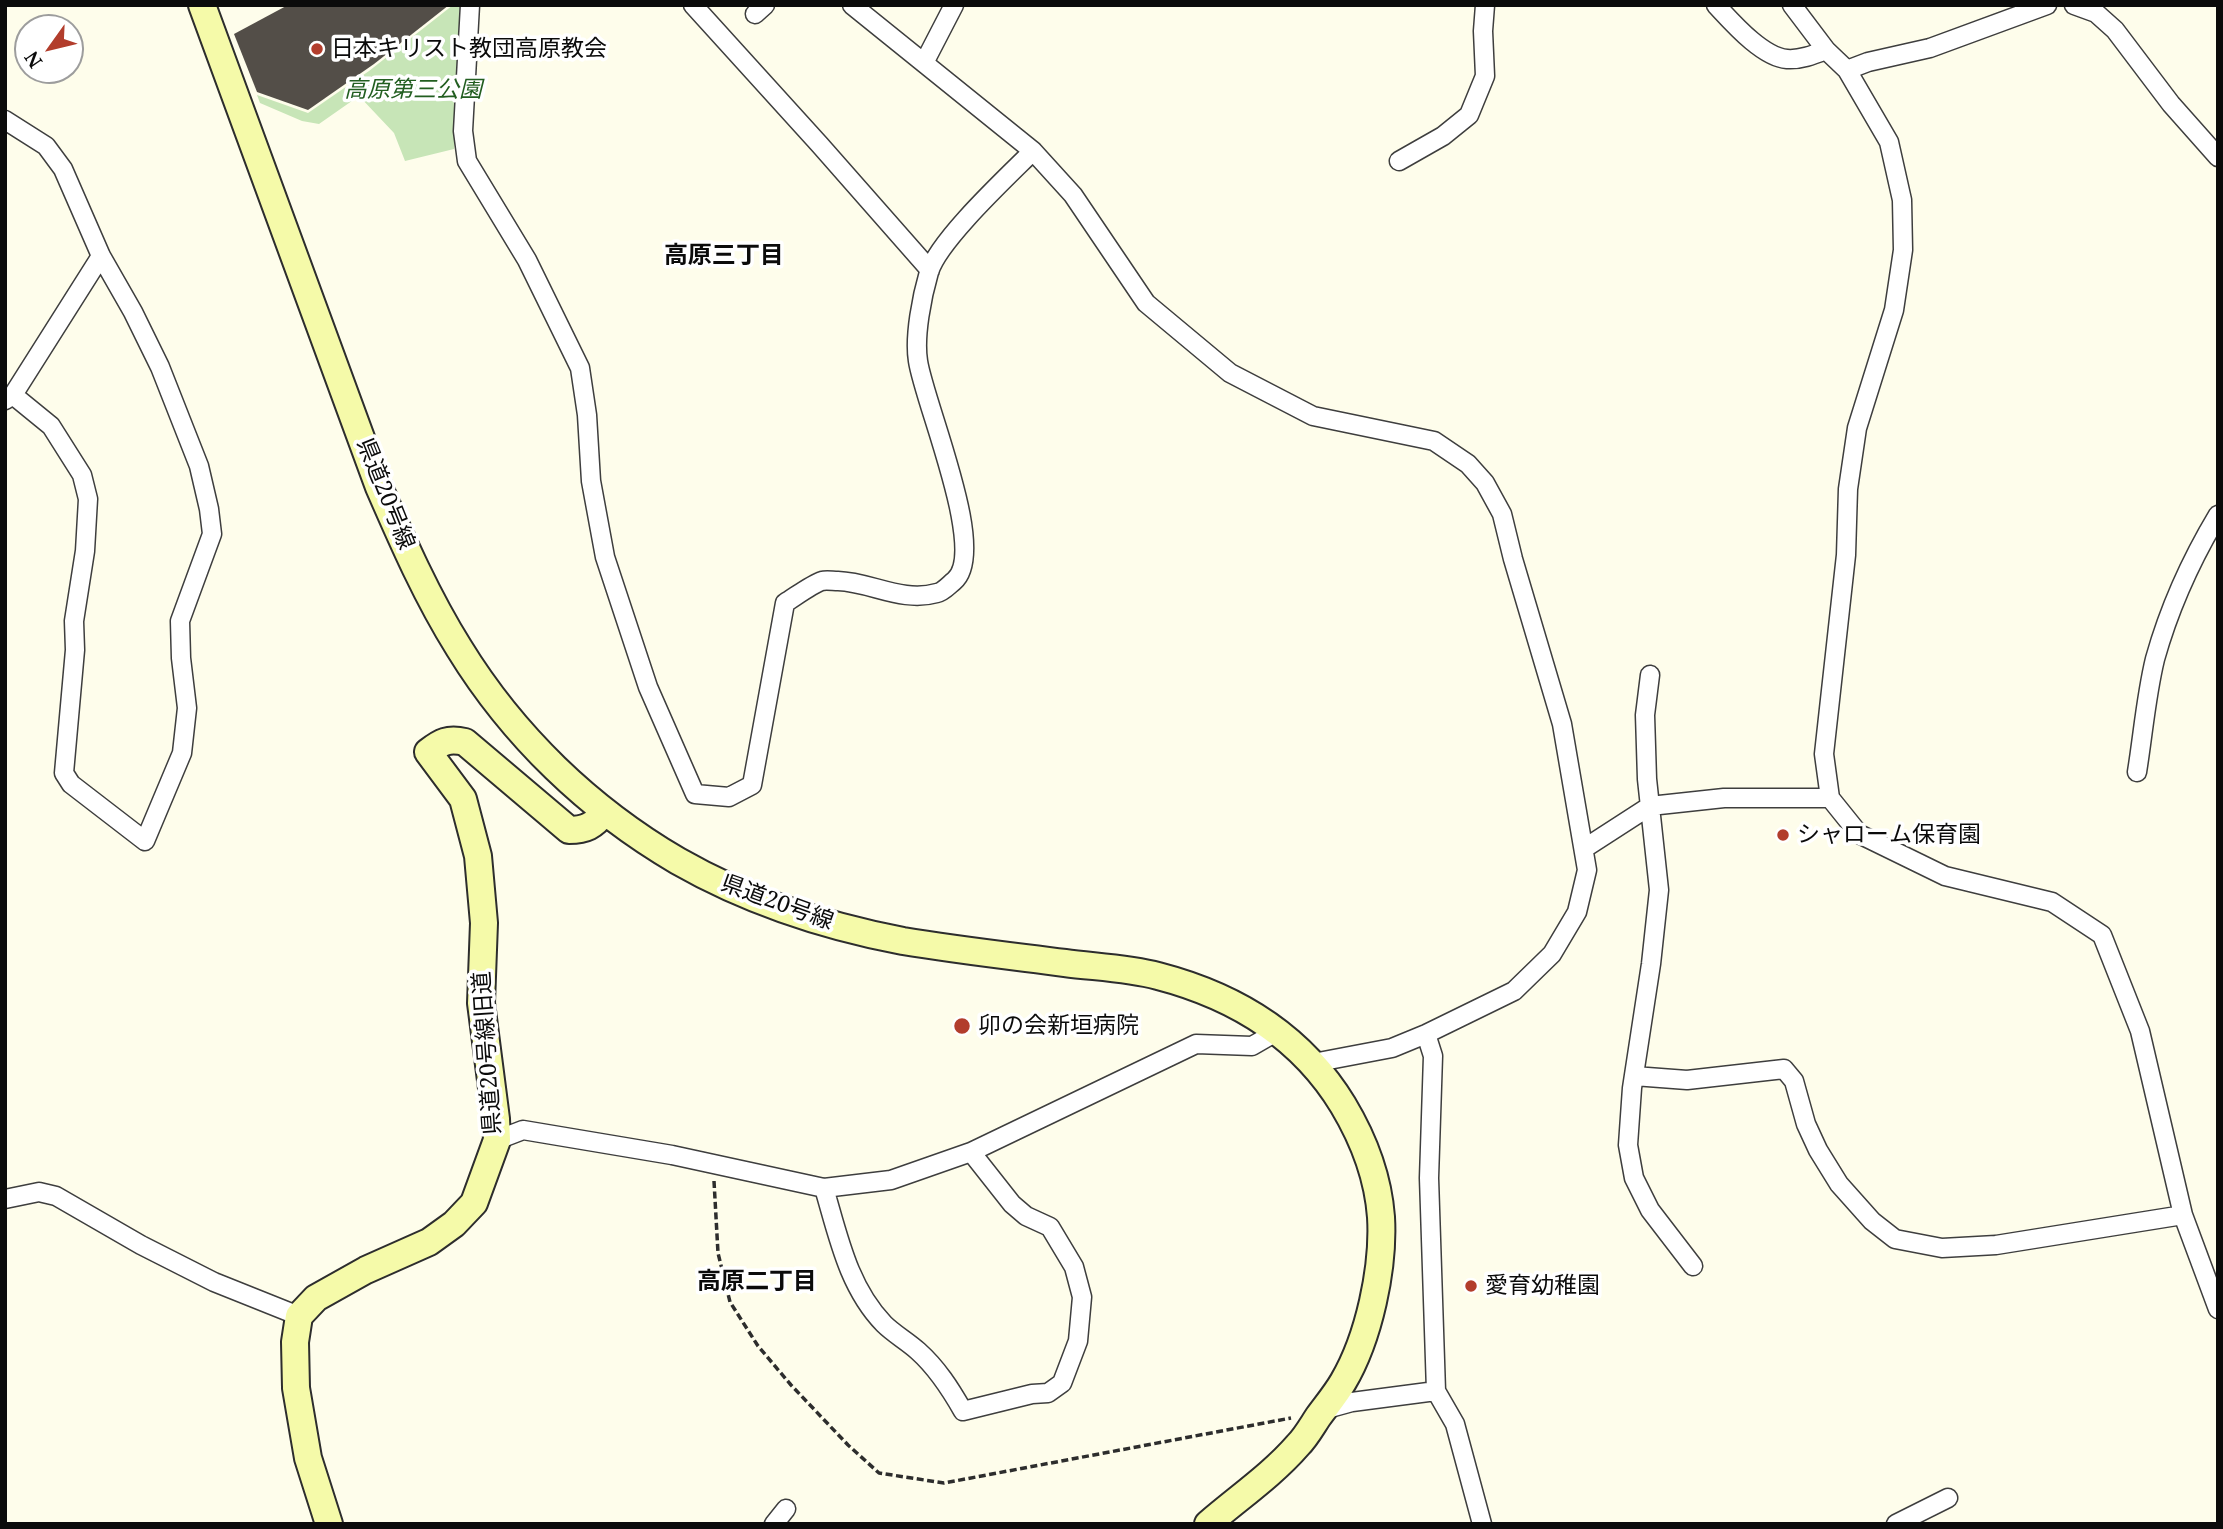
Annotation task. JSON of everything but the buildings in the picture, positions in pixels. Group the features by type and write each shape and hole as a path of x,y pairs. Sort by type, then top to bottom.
{"main road":[{"name":"県道20号線","path":"202,5 379,487 439,615 479,680 534,746 604,812 679,861 763,903 797,915 901,940 1156,975 1234,1003 1278,1031 1313,1063 1334,1090 1366,1148 1377,1190 1382,1244 1380,1273 1366,1325 1344,1381 1299,1445 1208,1524"},
{"name":"県道20号線旧道","path":"299,1316 316,1298 366,1270 429,1242 454,1224 474,1203 497,1140 481,1003 484,923 478,856 463,799 428,751 443,741 454,739 465,742 569,830 582,830 593,825 604,812"},
{"path":"299,1316 295,1342 296,1388 307,1458 329,1524"}],"street":[{"path":"470,5 463,131 467,161 527,260 580,368 587,415 591,481 605,557 648,687 695,794 729,797 752,785 785,603 822,581 856,582 899,595 939,593 958,578 965,546 953,477 928,404 918,361 917,335 930,270 944,245 1033,151"},
{"path":"693,5 930,270"},
{"path":"852,5 1033,151 1073,195 1146,303 1230,373 1313,416 1434,441 1468,464 1485,483 1502,514 1562,724 1587,870 1577,912 1552,954 1514,991 1392,1048 1313,1063"},
{"path":"924,63 954,5"},
{"path":"1399,161 1443,136 1469,115 1485,76 1485,5"},
{"path":"1716,5 1754,44 1785,59 1807,57 1826,50"},
{"path":"1792,5 1826,50 1847,70 1889,142 1902,200 1903,250 1894,310 1857,428 1848,489 1846,555 1824,754 1830,798 1858,834 1945,876 2052,902 2102,935 2140,1031 2183,1215 2218,1309"},
{"path":"1847,70 1868,62 1930,48 2047,5"},
{"path":"2074,5 2096,13 2115,30 2171,104 2218,158"},
{"path":"5,120 46,146 64,169 102,256 160,367 194,454 209,509 212,534 180,621 187,708 182,753 145,841 71,784 64,773 75,650 74,621 85,551 88,499 82,475 51,426 9,397 102,256"},
{"path":"2137,772 2155,662 2169,615 2218,515"},
{"path":"1650,675 1645,715 1647,779 1659,890 1634,1076 1628,1144 1634,1178 1650,1210 1693,1266"},
{"path":"1585,848 1650,806 1724,798 1830,798"},
{"path":"497,1140 523,1130 672,1156 824,1188 891,1180 971,1152 1196,1044 1252,1046 1278,1031"},
{"path":"1426,1034 1433,1056 1429,1178 1436,1391 1455,1424 1482,1524"},
{"path":"1634,1076 1687,1080 1784,1069 1794,1081 1818,1150 1839,1184 1872,1222 1895,1239 1942,1248 1996,1245 2183,1215"},
{"path":"824,1188 840,1246 857,1286 884,1323 919,1352 943,1378 963,1410 1032,1394 1048,1393 1062,1383 1078,1341 1082,1297 1074,1267 1050,1227 1026,1216 1012,1205 971,1152"},
{"path":"5,1199 38,1192 55,1196 141,1245 214,1282 299,1316"},
{"path":"1323,1410 1352,1402 1436,1391"},
{"path":"1896,1524 1948,1498"},
{"path":"774,1524 786,1509"}],"green space":[{"name":"高原第三公園","path":"453,5 462,5 454,149 405,161 394,133 359,96 319,124 302,121 260,103 257,95 308,113 369,71"}],"place":[{"name":"日本キリスト教団高原教会","path":"317,49"},
{"name":"シャローム保育園","path":"1783,835"},
{"name":"卯の会新垣病院","path":"962,1026"},
{"name":"愛育幼稚園","path":"1471,1286"}],"district":[{"name":"高原三丁目","path":"724,256"},
{"name":"高原二丁目","path":"757,1282"}]}
